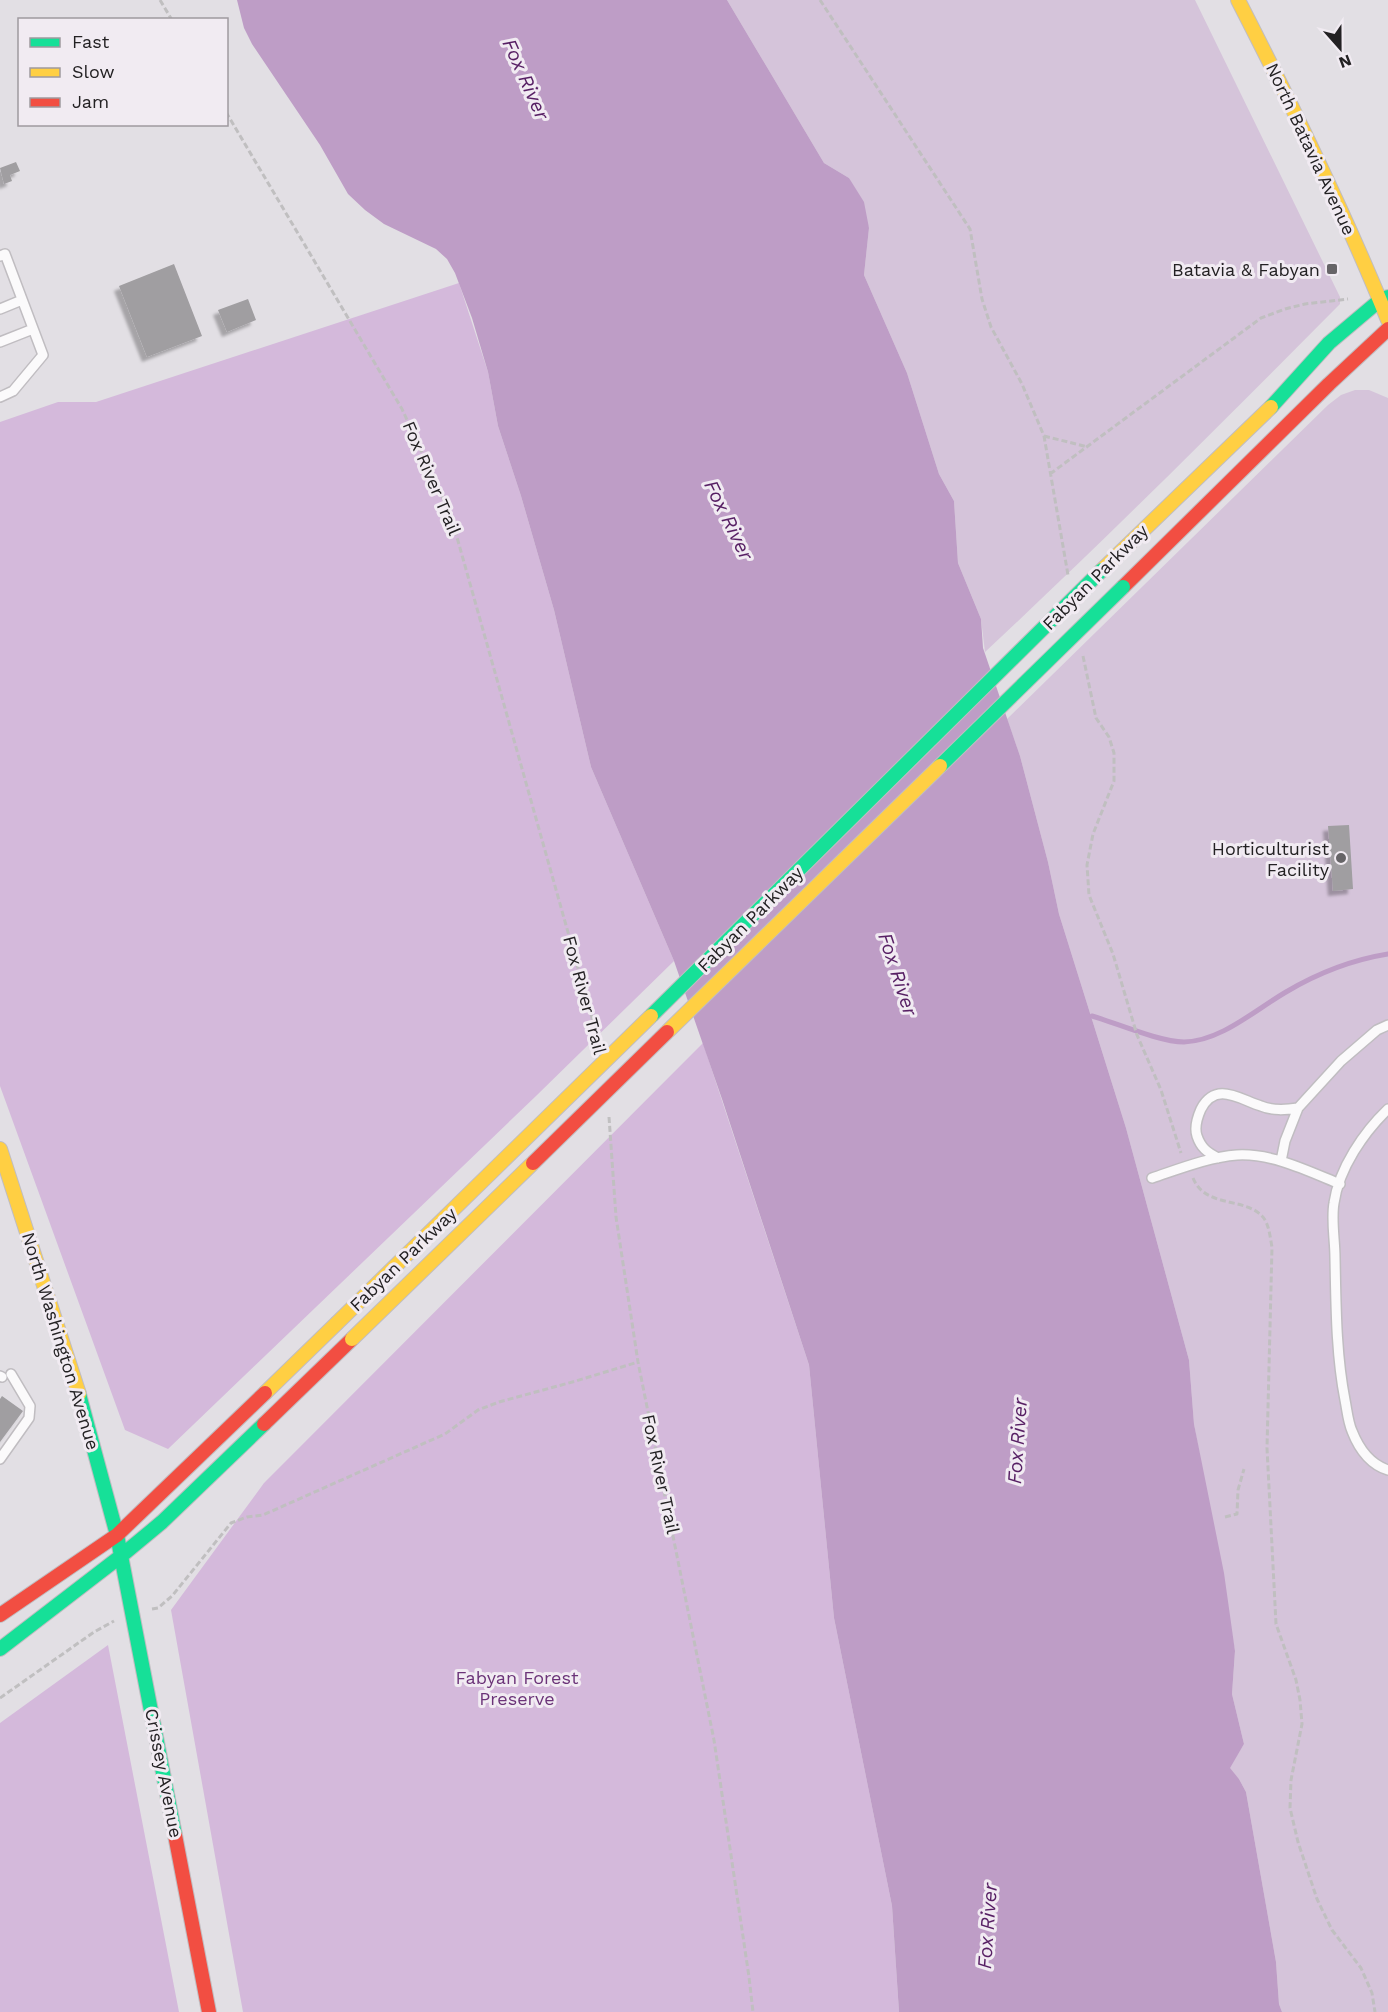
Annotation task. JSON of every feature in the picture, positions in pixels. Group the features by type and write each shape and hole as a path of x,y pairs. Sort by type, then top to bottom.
{"main road":[{"name":"North Batavia Avenue","path":"1238,0 1288,96 1384,299 1388,320"},
{"name":"Fabyan Parkway","path":"0,1616 117,1535 669,999 1122,549 1271,407 1329,343 1384,299"},
{"name":"Fabyan Parkway","path":"0,1649 162,1522 1388,329"},
{"name":"North Washington Avenue","path":"0,1149 82,1403 117,1535"},
{"name":"Crissey Avenue","path":"117,1535 209,2012"}],"lane":[{"path":"0,256 5,254 43,355 13,391 0,397"},
{"path":"0,309 22,300"},
{"path":"0,342 33,329"},
{"path":"1281,1161 1285,1141 1298,1108 1341,1061 1377,1030 1388,1025"},
{"path":"1218,1158 1205,1152 1196,1132 1197,1118 1210,1097 1230,1094 1262,1107 1277,1110 1298,1108"},
{"path":"1388,1109 1371,1125 1359,1141 1334,1203 1337,1325 1342,1384 1352,1431 1360,1447 1369,1461 1388,1470"},
{"path":"1152,1178 1188,1166 1238,1155 1281,1161 1340,1184"},
{"path":"0,1459 29,1418 30,1406 4,1376"}],"path":[{"path":"160,0 171,18"},
{"path":"820,0 970,229 982,299 991,327 1022,384 1044,436 1069,577"},
{"name":"Fox River Trail","path":"228,115 402,408 452,516 598,1040"},
{"path":"1050,474 1262,318 1305,304 1347,300"},
{"path":"1044,436 1088,447"},
{"path":"1083,656 1096,718 1108,737 1114,753 1114,781 1093,834 1087,865 1089,895 1113,954 1137,1035 1161,1090 1179,1149 1196,1184 1212,1198 1250,1209 1262,1216 1270,1231 1272,1256 1267,1448 1276,1624 1296,1680 1302,1724 1291,1780 1290,1808 1298,1842 1317,1899 1332,1930 1361,1968 1371,1993 1375,2012"},
{"name":"Fox River Trail","path":"608,1108 616,1217 638,1362 714,1740 753,2012"},
{"path":"0,1698 94,1632 133,1611 158,1608 172,1596 231,1523 247,1517 263,1515 445,1434 478,1410 638,1362"},
{"path":"1225,1516 1237,1514 1238,1490 1244,1469"}],"shaded area":[{"path":"727,0 1195,0 1340,297 1340,304 1252,392 985,652 981,619 958,563 954,501 939,474 907,373 864,275 869,228 849,178 824,163"},
{"path":"1355,390 1369,390 1388,398 1388,2012 1282,2012 1279,2004 1276,1962 1246,1792 1239,1779 1229,1768 1244,1744 1232,1694 1235,1651 1194,1424 1189,1360 1126,1128 1059,914 1020,756 1007,719 1328,405 1341,395"}],"green space":[{"path":"459,283 488,372 498,426 554,610 591,767 674,961 168,1449 125,1430 0,1086 0,422 58,402 96,402"},
{"name":"Fabyan Forest Preserve","path":"703,1043 809,1365 834,1618 892,1906 899,2012 243,2012 171,1610 264,1483"},
{"path":"108,1645 179,2012 0,2012 0,1723"}],"water":[{"name":"Fox River","path":"237,0 727,0 824,163 849,178 864,202 869,228 864,275 907,373 939,474 954,501 958,563 981,619 983,648 1020,756 1059,914 1126,1128 1189,1360 1194,1424 1224,1573 1235,1651 1232,1694 1244,1744 1230,1768 1246,1792 1276,1962 1279,2004 1282,2012 899,2012 892,1906 834,1618 809,1365 674,961 591,767 554,610 498,426 488,372 472,318 455,273 447,259 436,249 384,224 348,194 320,145 252,44 244,28"}],"building":[{"path":"16,162 20,171 10,175 12,181 4,184 0,168"},
{"path":"174,264 202,336 147,357 119,286"},
{"path":"248,299 256,320 227,332 218,310"},
{"name":"Horticulturist Facility","path":"1349,825 1353,889 1333,891 1328,826"},
{"path":"2,1396 23,1411 0,1442 0,1399"}],"waterway":[{"path":"1092,1016 1163,1039 1184,1042 1198,1040 1224,1030 1286,992 1323,973 1361,960 1388,954"}],"traffic: fast":[{"path":"1271,407 1329,343 1380,300 1388,297"},
{"path":"651,1016 1102,570"},
{"path":"940,766 1123,587"},
{"path":"79,1394 117,1535 175,1835"},
{"path":"0,1649 162,1522 264,1424"}],"traffic: slow":[{"path":"1238,0 1317,158 1388,320"},
{"path":"1102,570 1271,407"},
{"path":"667,1032 940,766"},
{"path":"336,1324 651,1016"},
{"path":"0,1149 79,1394"},
{"path":"352,1339 533,1163"},
{"path":"265,1393 336,1324"}],"traffic: jam":[{"path":"1123,587 1388,329"},
{"path":"533,1163 667,1032"},
{"path":"264,1424 352,1339"},
{"path":"0,1615 117,1535 265,1393"},
{"path":"175,1835 209,2012"}],"place":[{"name":"Batavia & Fabyan","path":"1332,269"},
{"name":"Horticulturist Facility","path":"1341,858"}]}
